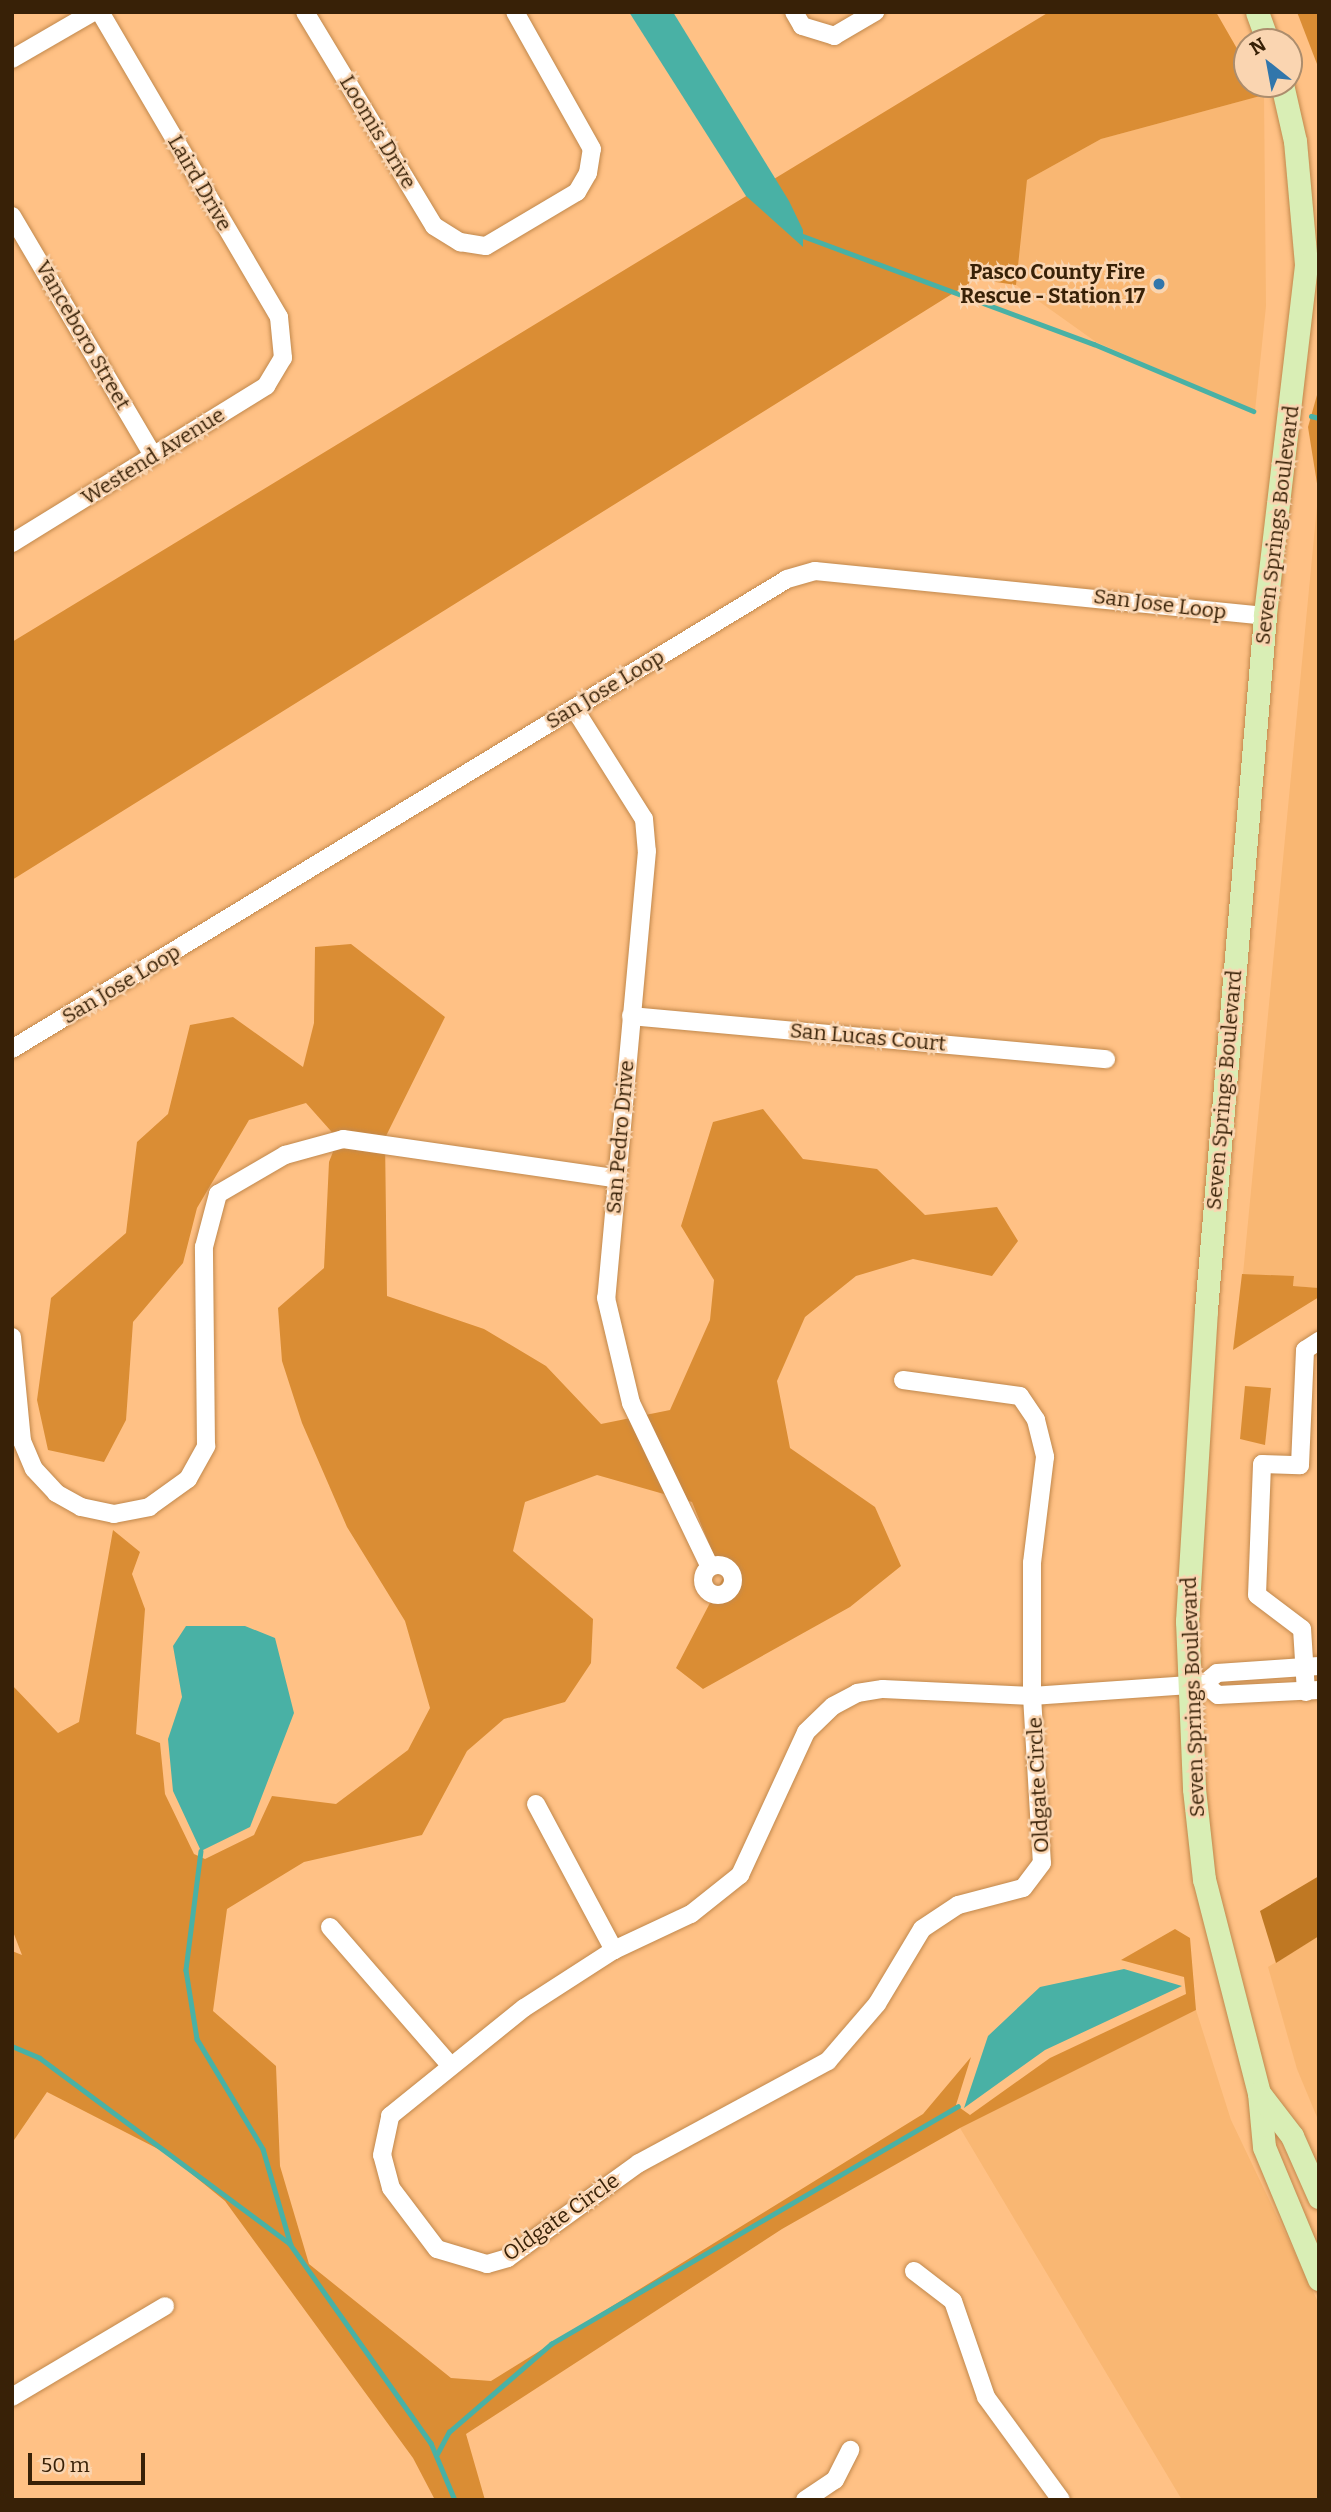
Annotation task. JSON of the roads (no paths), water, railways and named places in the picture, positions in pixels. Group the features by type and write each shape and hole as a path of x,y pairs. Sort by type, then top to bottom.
{"main road":[{"name":"Seven Springs Boulevard","path":"1285,98 1295,141 1312,265 1265,616 1205,1324 1188,1577 1196,1685 1204,1879 1259,2093 1264,2147 1319,2279"},
{"name":"Seven Springs Boulevard","path":"1259,2093 1292,2136 1319,2197"}],"street":[{"path":"12,60 93,12"},
{"name":"Laird Drive","path":"100,12 279,317 284,358"},
{"name":"Loomis Drive","path":"305,12 434,226 460,242 486,246 577,192 588,173 592,149 515,12"},
{"path":"798,19 834,36 875,12"},
{"name":"Vanceboro Street","path":"12,216 153,455"},
{"name":"Westend Avenue","path":"12,543 266,386 284,358"},
{"name":"San Jose Loop","path":"12,1049 787,579 815,571 1265,616"},
{"name":"San Pedro Drive","path":"574,708 644,819 647,851 606,1298 628,1390 710,1567"},
{"name":"San Lucas Court","path":"631,1016 1106,1059"},
{"path":"12,1337 22,1441 34,1469 55,1493 81,1507 114,1514 149,1507 188,1479 206,1446 204,1247 218,1194 285,1155 343,1139 615,1178"},
{"path":"1196,1685 1217,1695 1312,1691 1311,1666 1302,1629 1257,1595 1262,1464 1300,1465 1305,1350 1319,1341"},
{"path":"903,1380 1020,1396 1036,1419 1045,1457 1032,1563 1032,1696"},
{"path":"1196,1685 1217,1672 1311,1666"},
{"name":"Oldgate Circle","path":"1032,1696 1045,1843 1042,1863 1023,1888 958,1905 922,1929 877,2004 828,2061 639,2163 508,2258 486,2264 437,2249 391,2188 382,2155 390,2116 450,2066 614,1950 691,1914 740,1875 806,1732 833,1706 857,1693 883,1689 1032,1696 1196,1685"},
{"path":"536,1804 614,1950"},
{"path":"330,1927 450,2066"},
{"path":"914,2271 953,2301 986,2397 1061,2500"},
{"path":"12,2397 165,2306"},
{"path":"805,2500 835,2480 850,2450"}],"water":[{"path":"629,12 673,12 789,201 803,230 803,247 746,196"},
{"path":"186,1626 245,1626 275,1638 294,1713 250,1827 201,1851 173,1791 168,1739 182,1697 173,1646"},
{"path":"1124,1969 1182,1986 1045,2050 964,2108 988,2036 1040,1987"}],"waterway":[{"path":"803,236 1094,344 1253,411"},
{"path":"1311,416 1319,418"},
{"path":"201,1851 186,1970 197,2039 263,2149 290,2242"},
{"path":"12,2046 40,2058 290,2244 431,2443 455,2500"},
{"path":"436,2456 449,2432 551,2344 958,2106"}],"place":[{"name":"Pasco County Fire Rescue - Station 17","path":"1159,284"}]}
